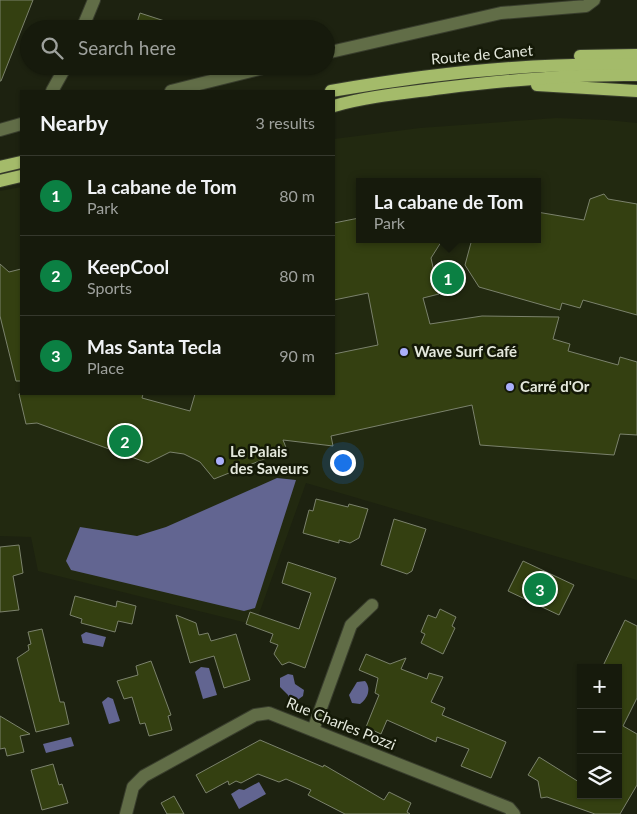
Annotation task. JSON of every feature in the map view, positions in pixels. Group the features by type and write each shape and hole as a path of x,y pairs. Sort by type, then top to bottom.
{"main road":[{"path":"459,72 573,56 637,55"},
{"name":"Route de Canet","path":"335,90 459,72 573,63 637,65"},
{"name":"Route de Canet","path":"335,106 377,97 507,80 594,74 637,75"},
{"path":"444,88 546,85 637,91"},
{"path":"0,167 20,162"},
{"path":"0,181 20,176"}],"street":[{"path":"86,20 94,0"},
{"path":"335,51 502,13 586,6 594,0"},
{"path":"53,90 61,75"},
{"path":"175,90 236,75"},
{"path":"0,130 20,124"},
{"path":"313,730 351,625 372,606"},
{"name":"Rue Charles Pozzi","path":"126,814 133,786 144,776 255,715 269,713 509,808 514,814"}],"shaded area":[{"name":"Carré d'Or","path":"556,118 637,123 637,580 306,483 255,625 38,571 31,537 0,536 0,191 20,187 20,395 335,395 335,139 420,128"}],"water":[{"path":"277,478 296,480 255,608 244,611 71,570 66,561 80,527 137,536 166,527"},
{"path":"86,632 106,637 103,647 83,643 81,635"},
{"path":"201,667 209,668 217,695 203,699 195,672"},
{"path":"288,674 293,675 295,684 304,690 303,696 296,701 289,701 288,695 280,687 280,678"},
{"path":"365,681 368,687 367,697 360,704 352,703 349,695 357,682"},
{"path":"108,697 113,699 120,721 109,724 102,702"},
{"path":"71,737 74,746 46,753 43,744"},
{"path":"259,782 266,794 239,809 231,794"}],"building":[{"path":"0,0 33,0 25,20 20,20 20,33 0,81"},
{"path":"140,13 162,20 138,20"},
{"path":"604,194 608,199 637,204 637,315 583,300 580,308 562,303 560,310 479,287 465,265 471,243 541,243 541,213 584,220 590,199"},
{"path":"356,219 356,243 440,243 431,258 439,294 423,298 430,324 482,316 559,317 553,339 570,344 568,351 618,365 620,357 637,362 637,435 620,434 614,455 480,445 472,405 331,436 333,446 283,440 287,450 214,479 200,462 184,454 170,452 148,463 37,423 26,424 19,394 143,395 142,398 190,411 195,395 335,395 335,354 378,345 368,293 335,300 335,223"},
{"path":"0,264 9,272 20,269 20,381 16,381 0,316"},
{"path":"316,499 348,507 349,504 368,509 359,538 350,543 339,540 339,543 303,533 309,510 313,511"},
{"path":"394,519 426,529 412,571 407,574 381,565"},
{"path":"19,545 23,573 13,576 19,610 0,612 0,547"},
{"path":"523,561 574,585 559,615 508,591"},
{"path":"288,562 336,578 305,668 289,662 282,665 274,654 278,645 270,642 273,634 246,624 250,612 299,629 311,593 282,583"},
{"path":"75,596 116,607 117,601 136,606 132,624 118,621 115,632 81,623 82,619 70,615"},
{"path":"440,609 456,617 452,626 455,628 443,654 421,643 425,634 421,632 428,615 436,618"},
{"path":"176,615 196,623 199,635 208,633 211,641 236,634 250,680 224,688 214,656 190,663"},
{"path":"625,620 637,626 637,698 623,726 637,734 637,785 620,814 595,814 547,797 541,798 538,781 528,775 539,757 577,781 577,799 622,799 622,664 604,664"},
{"path":"42,629 60,702 64,702 69,724 36,732 17,658 29,650 28,645 31,644 28,632"},
{"path":"366,654 390,664 406,658 401,669 427,679 429,673 443,677 431,702 445,708 442,715 506,742 491,778 461,766 469,749 437,737 436,742 387,720 381,734 366,727 379,695 375,693 378,678 359,670"},
{"path":"151,661 171,715 168,716 172,730 149,736 145,723 140,724 132,697 124,699 117,681 138,675 136,666"},
{"path":"0,716 30,734 20,736 24,752 7,756 5,748 0,749"},
{"path":"260,740 323,767 324,765 384,800 389,792 411,803 407,812 410,814 345,814 308,795 311,790 286,779 279,782 258,774 241,783 236,781 229,785 228,781 206,793 196,775"},
{"path":"53,764 59,785 62,784 68,803 42,810 31,770"},
{"path":"174,796 184,814 167,814 161,803"}],"place":[{"name":"La cabane de Tom","path":"448,278"},
{"name":"Wave Surf Café","path":"404,352"},
{"name":"Carré d'Or","path":"510,387"},
{"name":"KeepCool","path":"125,441"},
{"name":"Le Palais des Saveurs","path":"220,461"},
{"name":"Mas Santa Tecla","path":"540,589"}]}
